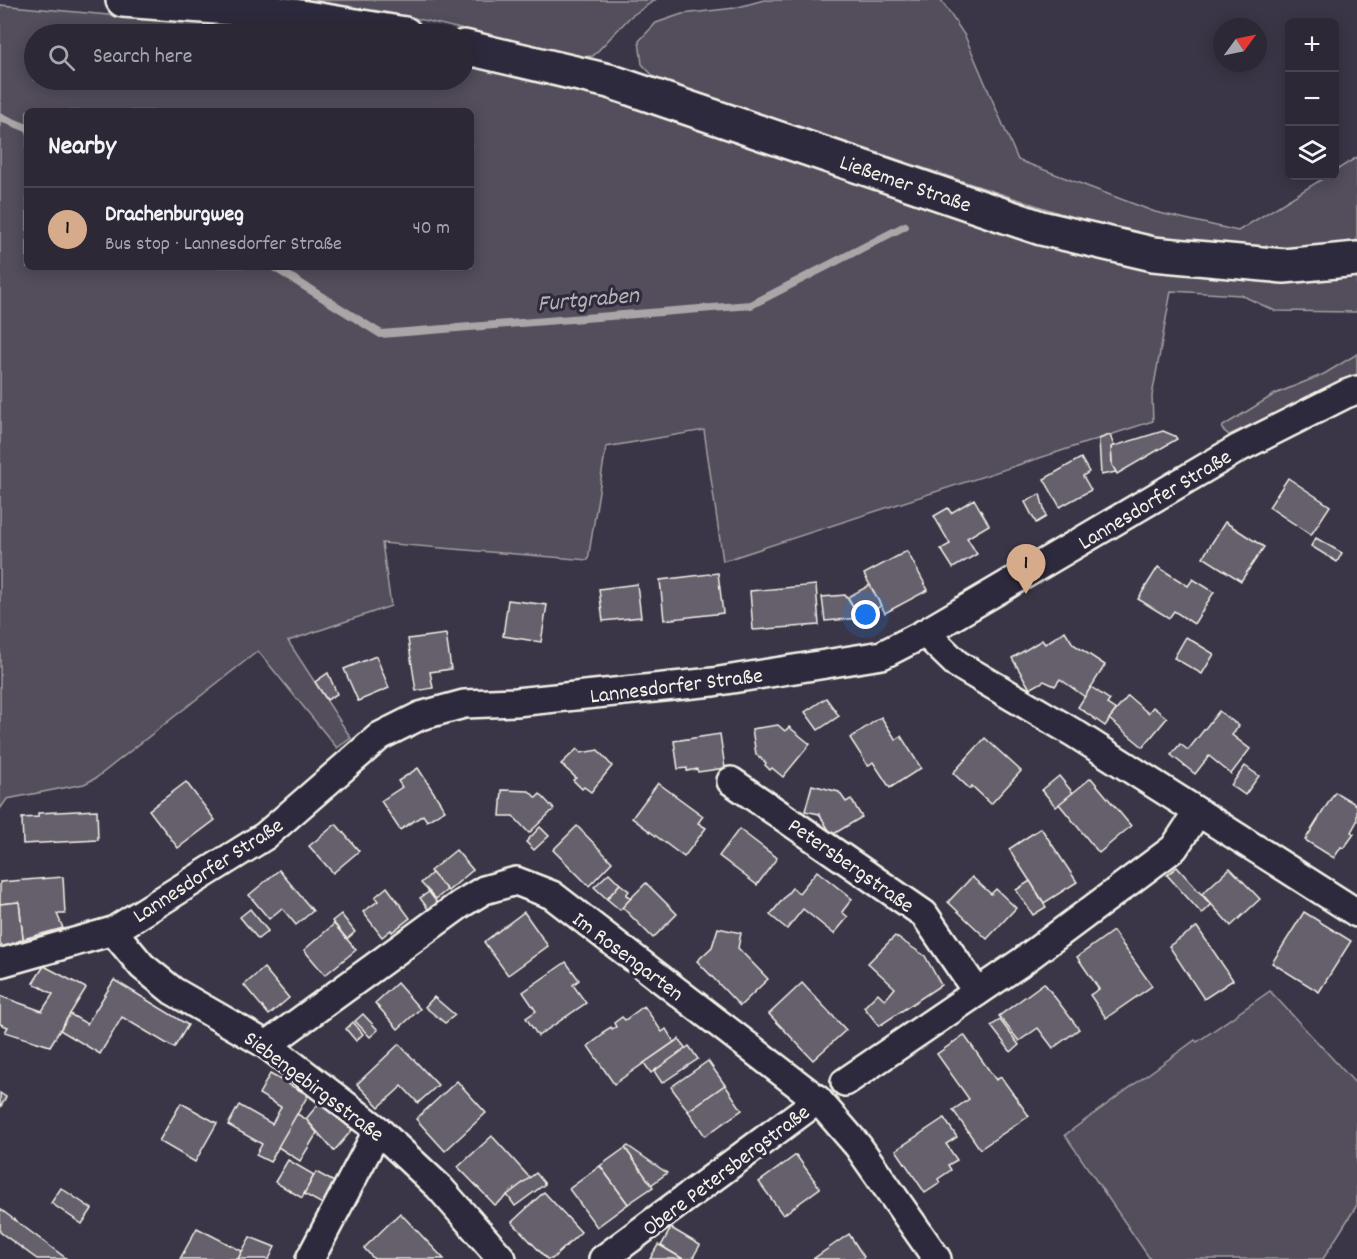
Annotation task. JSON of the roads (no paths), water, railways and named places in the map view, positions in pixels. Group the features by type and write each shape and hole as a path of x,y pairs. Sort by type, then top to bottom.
{"street":[{"path":"123,0 257,10 343,24"},
{"name":"Ließemer Straße","path":"474,49 609,81 1052,231 1164,255 1284,266 1357,259"},
{"name":"Lannesdorfer Straße","path":"0,963 113,931 265,836 380,736 420,716 464,704 516,702 713,682 882,655 925,633 1239,448 1357,390"},
{"path":"925,633 957,664 1074,734 1357,913"},
{"name":"Petersbergstraße","path":"732,781 924,914 977,992"},
{"path":"845,1082 1020,963 1174,848 1197,813"},
{"name":"Im Rosengarten","path":"267,1045 461,904 483,890 516,881 552,895 818,1100 858,1146 937,1259"},
{"name":"Siebengebirgsstraße","path":"113,931 142,966 173,991 267,1045 378,1130 439,1187 502,1259"},
{"name":"Obere Petersbergstraße","path":"603,1259 818,1100"},
{"path":"310,1259 378,1130"}],"waterway":[{"name":"Furtgraben","path":"0,117 24,127"},
{"name":"Furtgraben","path":"279,270 381,334 751,305 905,226"}],"place":[{"name":"Drachenburgweg","path":"1026,594"}]}
